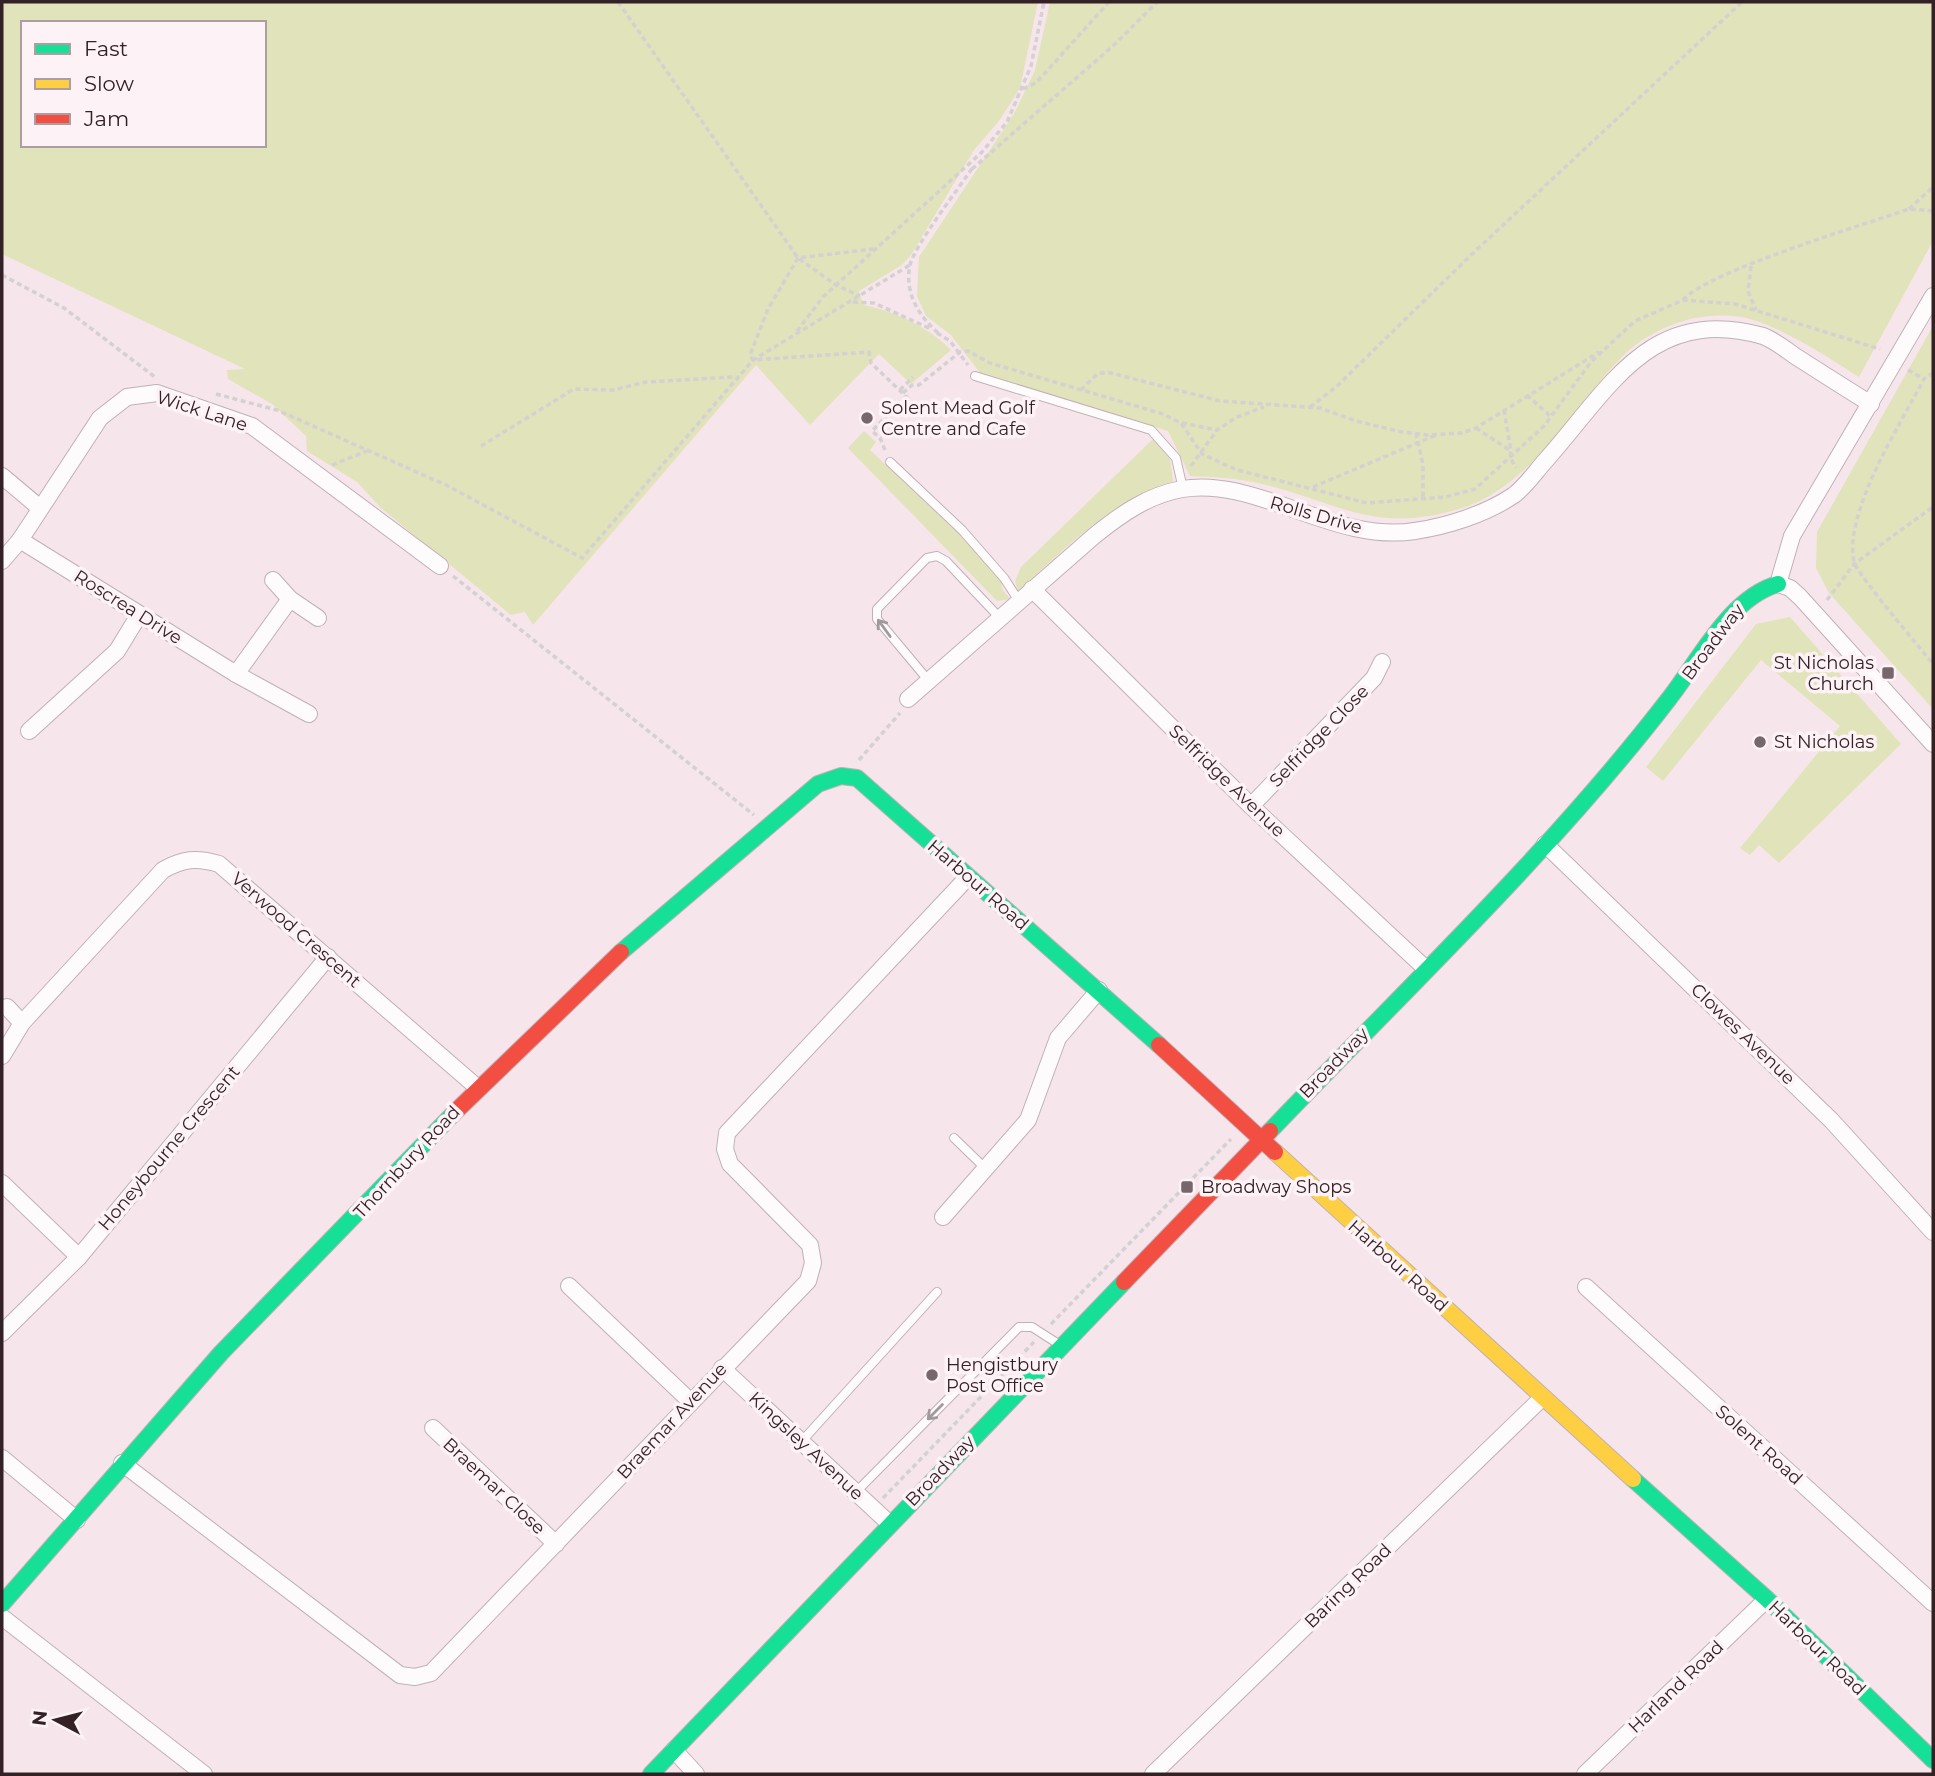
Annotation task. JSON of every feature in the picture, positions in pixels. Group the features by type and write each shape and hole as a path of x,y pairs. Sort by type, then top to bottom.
{"street":[{"path":"1933,296 1792,536 1778,584 1790,588 1933,744"},
{"name":"Rolls Drive","path":"908,699 999,617 1122,514 1149,499 1183,489 1240,493 1336,525 1369,531 1413,532 1466,519 1515,494 1626,365 1669,340 1698,328 1766,337 1871,404"},
{"name":"Wick Lane","path":"2,561 20,540 100,418 127,397 157,393 252,426 440,566"},
{"path":"2,476 40,508"},
{"name":"Roscrea Drive","path":"20,540 236,674 310,714"},
{"path":"273,580 290,599 318,618"},
{"name":"Broadway","path":"651,1774 1060,1345 1545,844 1667,702 1741,602 1760,589 1778,584"},
{"name":"Selfridge Avenue","path":"1032,589 1251,806 1425,968"},
{"path":"236,674 290,599"},
{"path":"29,731 117,651 139,615"},
{"name":"Selfridge Close","path":"1251,806 1374,678 1382,662"},
{"name":"Thornbury Road","path":"2,1604 122,1463 221,1353 478,1088 602,968 818,784 841,776 857,778"},
{"name":"Harbour Road","path":"857,778 1099,990 1542,1398 1768,1599 1933,1760"},
{"name":"Clowes Avenue","path":"1545,844 1831,1120 1933,1233"},
{"name":"Verwood Crescent","path":"2,1056 22,1023 163,870 182,860 202,859 219,864 478,1088"},
{"name":"Braemar Avenue","path":"122,1463 400,1675 415,1677 431,1673 808,1281 813,1263 810,1245 730,1164 725,1149 727,1133 968,877"},
{"name":"Honeybourne Crescent","path":"2,1333 79,1257 328,957"},
{"path":"943,1217 1028,1120 1058,1038 1099,990"},
{"path":"7,1007 22,1023"},
{"path":"2,1183 79,1257"},
{"path":"569,1286 691,1402"},
{"name":"Solent Road","path":"1586,1287 1933,1603"},
{"name":"Kingsley Avenue","path":"722,1368 890,1524"},
{"name":"Baring Road","path":"1153,1774 1542,1398"},
{"name":"Braemar Close","path":"433,1428 556,1544"},
{"path":"2,1458 76,1520"},
{"name":"Harland Road","path":"1585,1774 1768,1599"},
{"path":"2,1617 204,1774"},
{"path":"674,1750 696,1774"}],"lane":[{"path":"975,376 1151,430 1176,458 1183,489"},
{"path":"890,462 965,534 1004,578 1019,601"},
{"path":"928,680 880,626 877,609 927,558 937,556 946,561 999,617"},
{"path":"954,1138 986,1168"},
{"path":"802,1441 937,1292"},
{"path":"856,1492 1019,1327 1032,1327 1060,1345"}],"path":[{"path":"618,2 798,258 836,285 860,296"},
{"path":"795,332 836,285 982,152 1007,122 1031,66 1044,2"},
{"path":"1023,89 1036,83 1109,2"},
{"path":"972,169 1113,46 1157,2"},
{"path":"1310,407 1336,387 1471,255 1742,2"},
{"path":"215,393 276,410 446,485 582,558 753,360 795,332 851,302 910,265 982,152"},
{"path":"1081,390 1097,374 1107,372 1220,401 1310,407 1416,433 1462,433 1476,428 1602,350 1635,321 1751,265 1909,209 1933,187"},
{"path":"1909,209 1933,211"},
{"path":"798,258 876,249"},
{"path":"753,360 750,355 768,309 798,258"},
{"path":"910,265 915,306 922,318 960,352 975,376"},
{"path":"1751,265 1748,291 1756,310"},
{"path":"2,275 64,309 154,377 166,380"},
{"path":"1683,300 1735,304 1880,349"},
{"path":"851,302 874,303 938,333"},
{"path":"1181,423 1202,454 1237,470 1367,503 1445,497 1475,489 1510,457 1551,417 1602,350"},
{"path":"903,393 912,385 919,385 960,352 968,351 990,363 1163,414 1181,423 1217,430"},
{"path":"753,360 869,352 871,363 913,403"},
{"path":"1933,373 1924,379 1886,450 1854,522 1854,564 1933,664"},
{"path":"481,446 574,389 612,390 646,382 736,377"},
{"path":"890,462 880,439 872,431 913,377"},
{"path":"1527,395 1551,417"},
{"path":"1186,468 1202,454 1217,430 1237,417 1270,405"},
{"path":"1504,410 1510,457 1526,482"},
{"path":"1476,428 1511,451"},
{"path":"1416,433 1420,444 1423,499"},
{"path":"1312,487 1420,444 1438,434"},
{"path":"314,472 368,450"},
{"path":"1815,616 1854,564 1933,507"},
{"path":"440,566 768,826"},
{"path":"857,778 857,763 903,710 908,699"},
{"path":"873,1508 1245,1125"}],"green space":[{"path":"2,2 1038,2 1020,88 999,121 974,150 911,255 902,265 859,291 863,305 910,321 951,350 911,384 879,354 810,425 756,365 533,625 525,612 511,615 381,508 357,482 307,451 306,436 272,404 228,379 227,370 245,369 2,254"},
{"path":"1050,2 1933,2 1933,241 1859,377 1800,341 1762,323 1724,316 1686,320 1667,327 1634,346 1596,386 1527,468 1502,488 1459,509 1428,516 1378,517 1258,483 1190,476 1168,431 980,373 951,335 926,316 917,296 919,257 1015,112 1035,70"},
{"path":"1933,326 1933,709 1829,593 1816,568 1817,532"},
{"path":"864,431 876,442 870,450 961,536 1001,580 1002,589 1010,599 997,601 848,448"},
{"path":"1153,439 1170,459 1173,481 1129,500 1109,513 1018,591 1015,581 1021,567"},
{"path":"1790,617 1901,744 1779,863 1759,845 1750,855 1740,848 1840,726 1761,660 1663,781 1646,767 1756,624"}],"traffic: fast":[{"path":"1270,1131 1475,921 1575,812 1668,700 1730,617 1760,591 1778,584"},
{"path":"621,952 818,784 841,776 857,778 1159,1045"},
{"path":"2,1604 221,1353 453,1114"},
{"path":"651,1774 1124,1282"},
{"path":"1633,1479 1767,1599 1933,1760"}],"traffic: slow":[{"path":"1275,1152 1633,1479"}],"traffic: jam":[{"path":"453,1114 621,952"},
{"path":"1159,1045 1275,1152"},
{"path":"1124,1282 1270,1131"}],"place":[{"name":"Solent Mead Golf Centre and Cafe","path":"867,418"},
{"name":"St Nicholas Church","path":"1888,673"},
{"name":"St Nicholas","path":"1760,742"},
{"name":"Broadway Shops","path":"1187,1187"},
{"name":"Hengistbury Post Office","path":"932,1375"}]}
